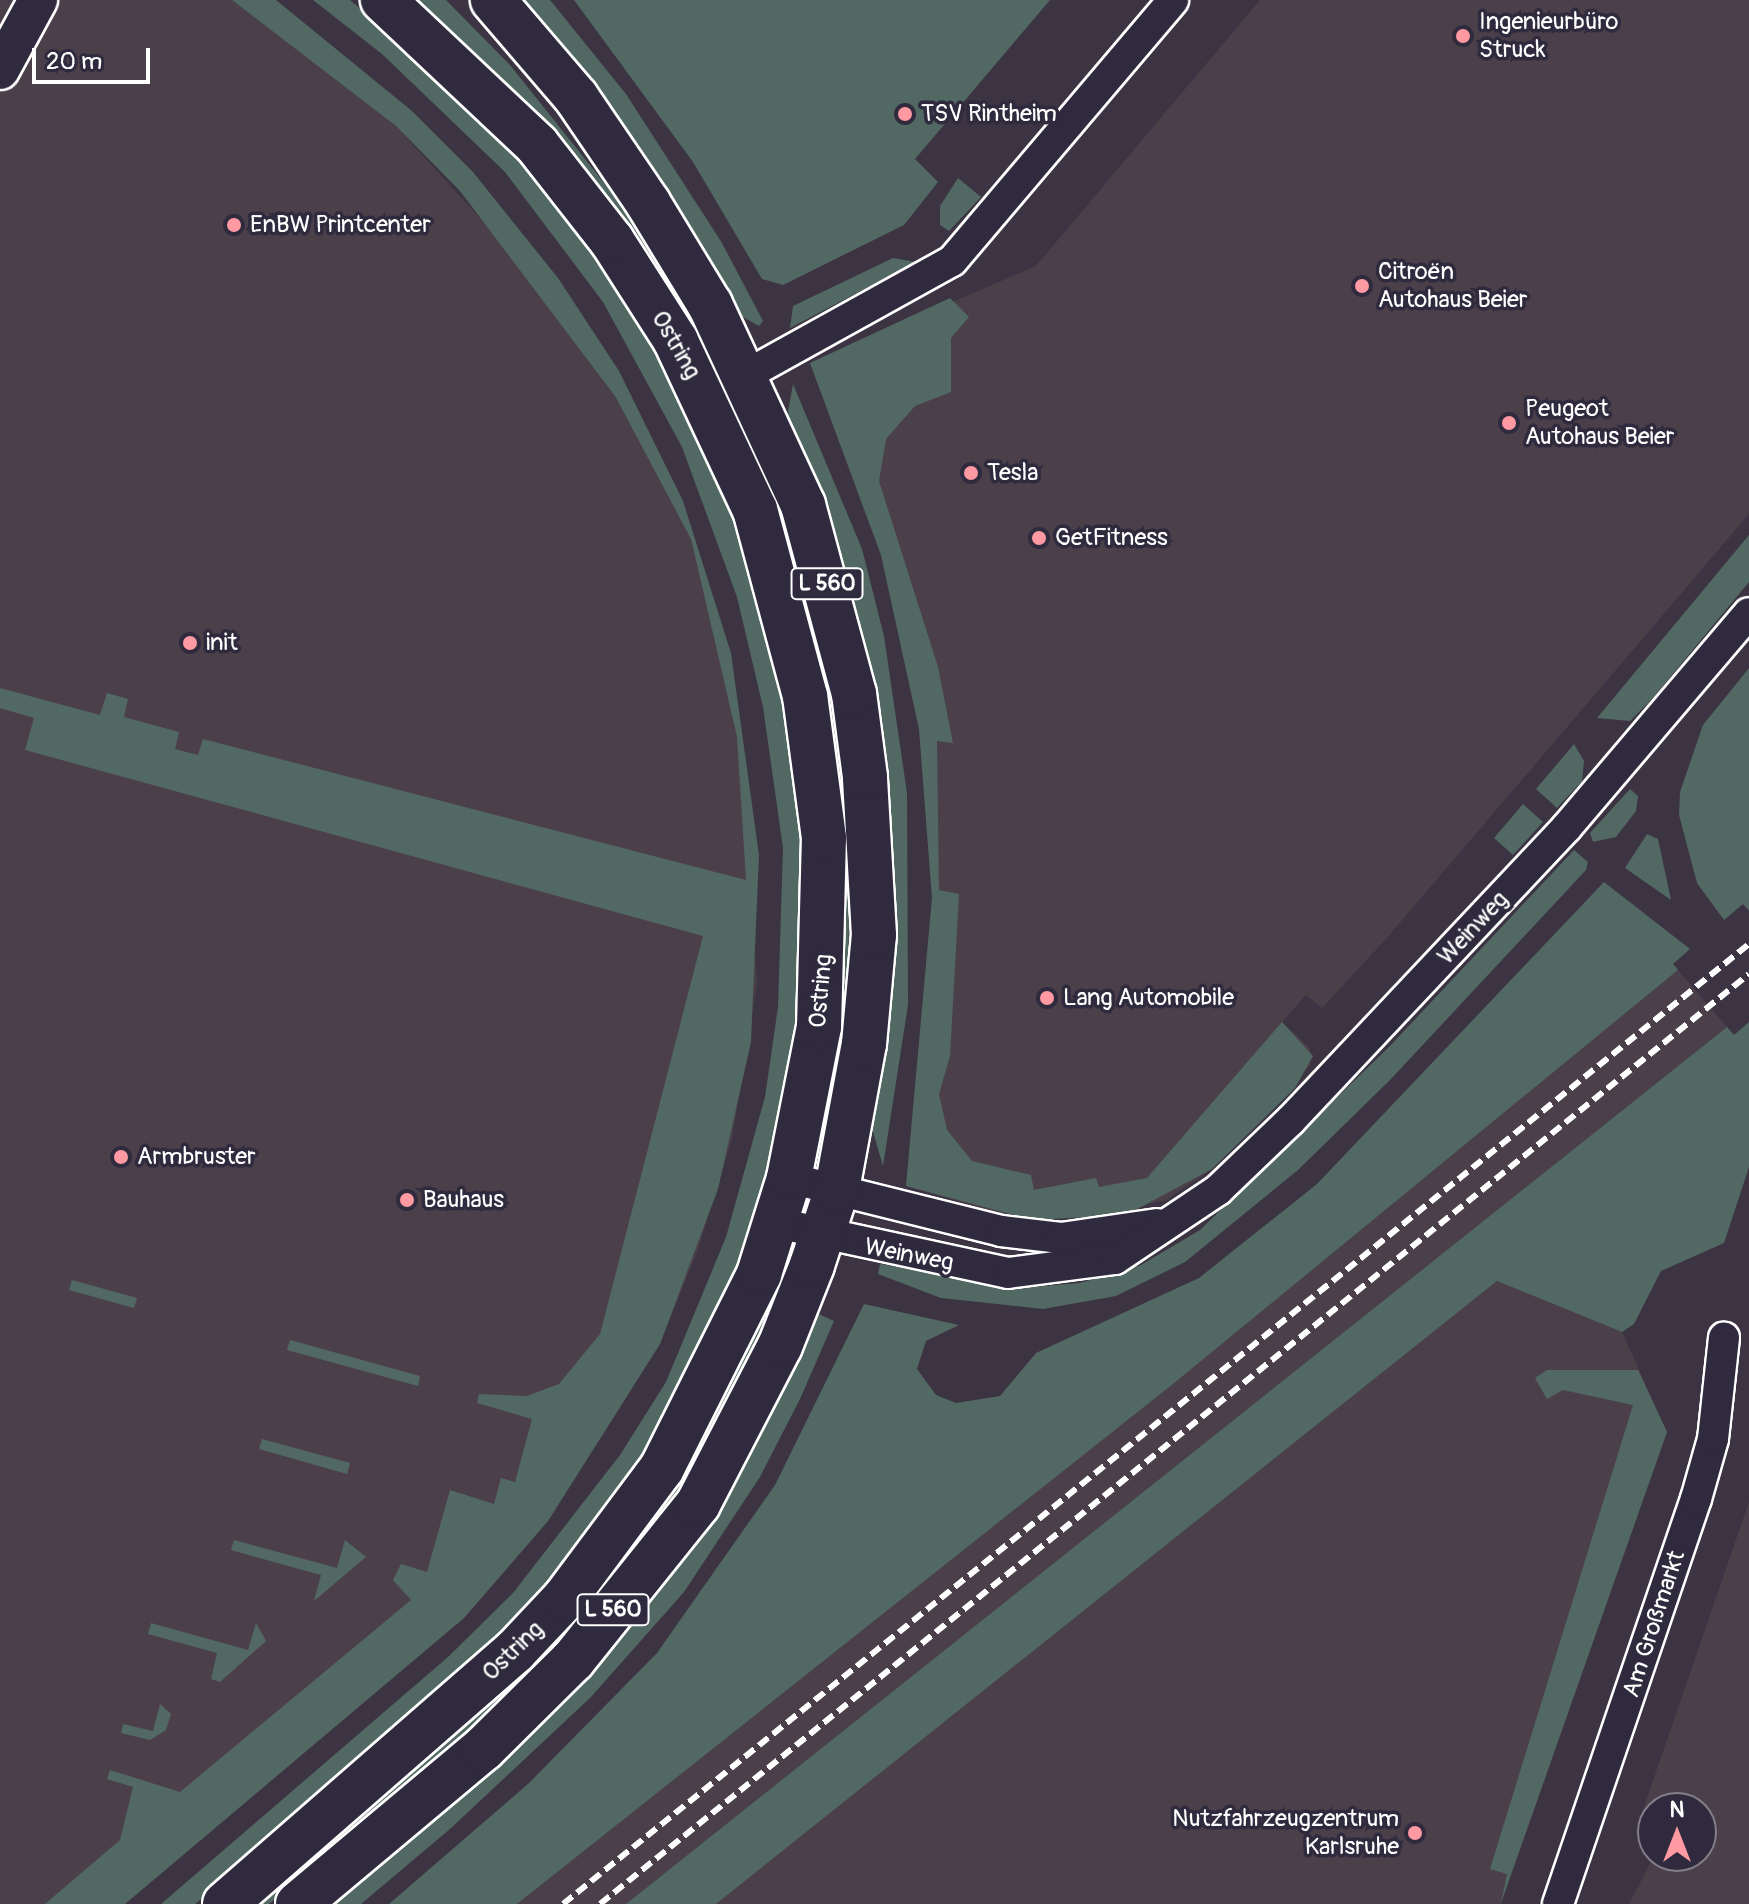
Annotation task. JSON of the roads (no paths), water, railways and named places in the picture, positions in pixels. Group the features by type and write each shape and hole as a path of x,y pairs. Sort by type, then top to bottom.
{"main road":[{"name":"Ostring","path":"225,1904 414,1744 565,1598 662,1468 740,1321 777,1223 819,1027 824,838 805,696 755,510 676,341 612,241 537,145 383,0"},
{"name":"Ostring","path":"298,1904 483,1749 573,1660 698,1504 780,1346 822,1235 837,1189 864,1044 874,935 865,777 826,582 803,505 746,375 648,203 576,97 493,0"}],"street":[{"path":"0,70 38,0"},
{"path":"746,375 924,283 952,261 1173,0"},
{"name":"Weinweg","path":"777,1223 931,1261 1059,1271 1115,1259 1218,1190 1385,1023 1566,828 1749,613"},
{"name":"Weinweg","path":"789,1178 1001,1231 1061,1238 1175,1221"},
{"name":"Am Großmarkt","path":"1558,1904 1696,1499 1713,1439 1724,1338"}],"railway":[{"path":"563,1904 1749,944"},
{"path":"600,1904 1749,974"}],"place":[{"name":"Ingenieurbüro Struck","path":"1463,36"},
{"name":"TSV Rintheim","path":"905,114"},
{"name":"EnBW Printcenter","path":"234,225"},
{"name":"Citroën Autohaus Beier","path":"1362,286"},
{"name":"Peugeot Autohaus Beier","path":"1509,423"},
{"name":"Tesla","path":"971,473"},
{"name":"GetFitness","path":"1039,538"},
{"name":"init","path":"190,643"},
{"name":"Lang Automobile","path":"1047,998"},
{"name":"Armbruster","path":"121,1157"},
{"name":"Bauhaus","path":"407,1200"},
{"name":"Nutzfahrzeugzentrum Karlsruhe","path":"1415,1833"}]}
